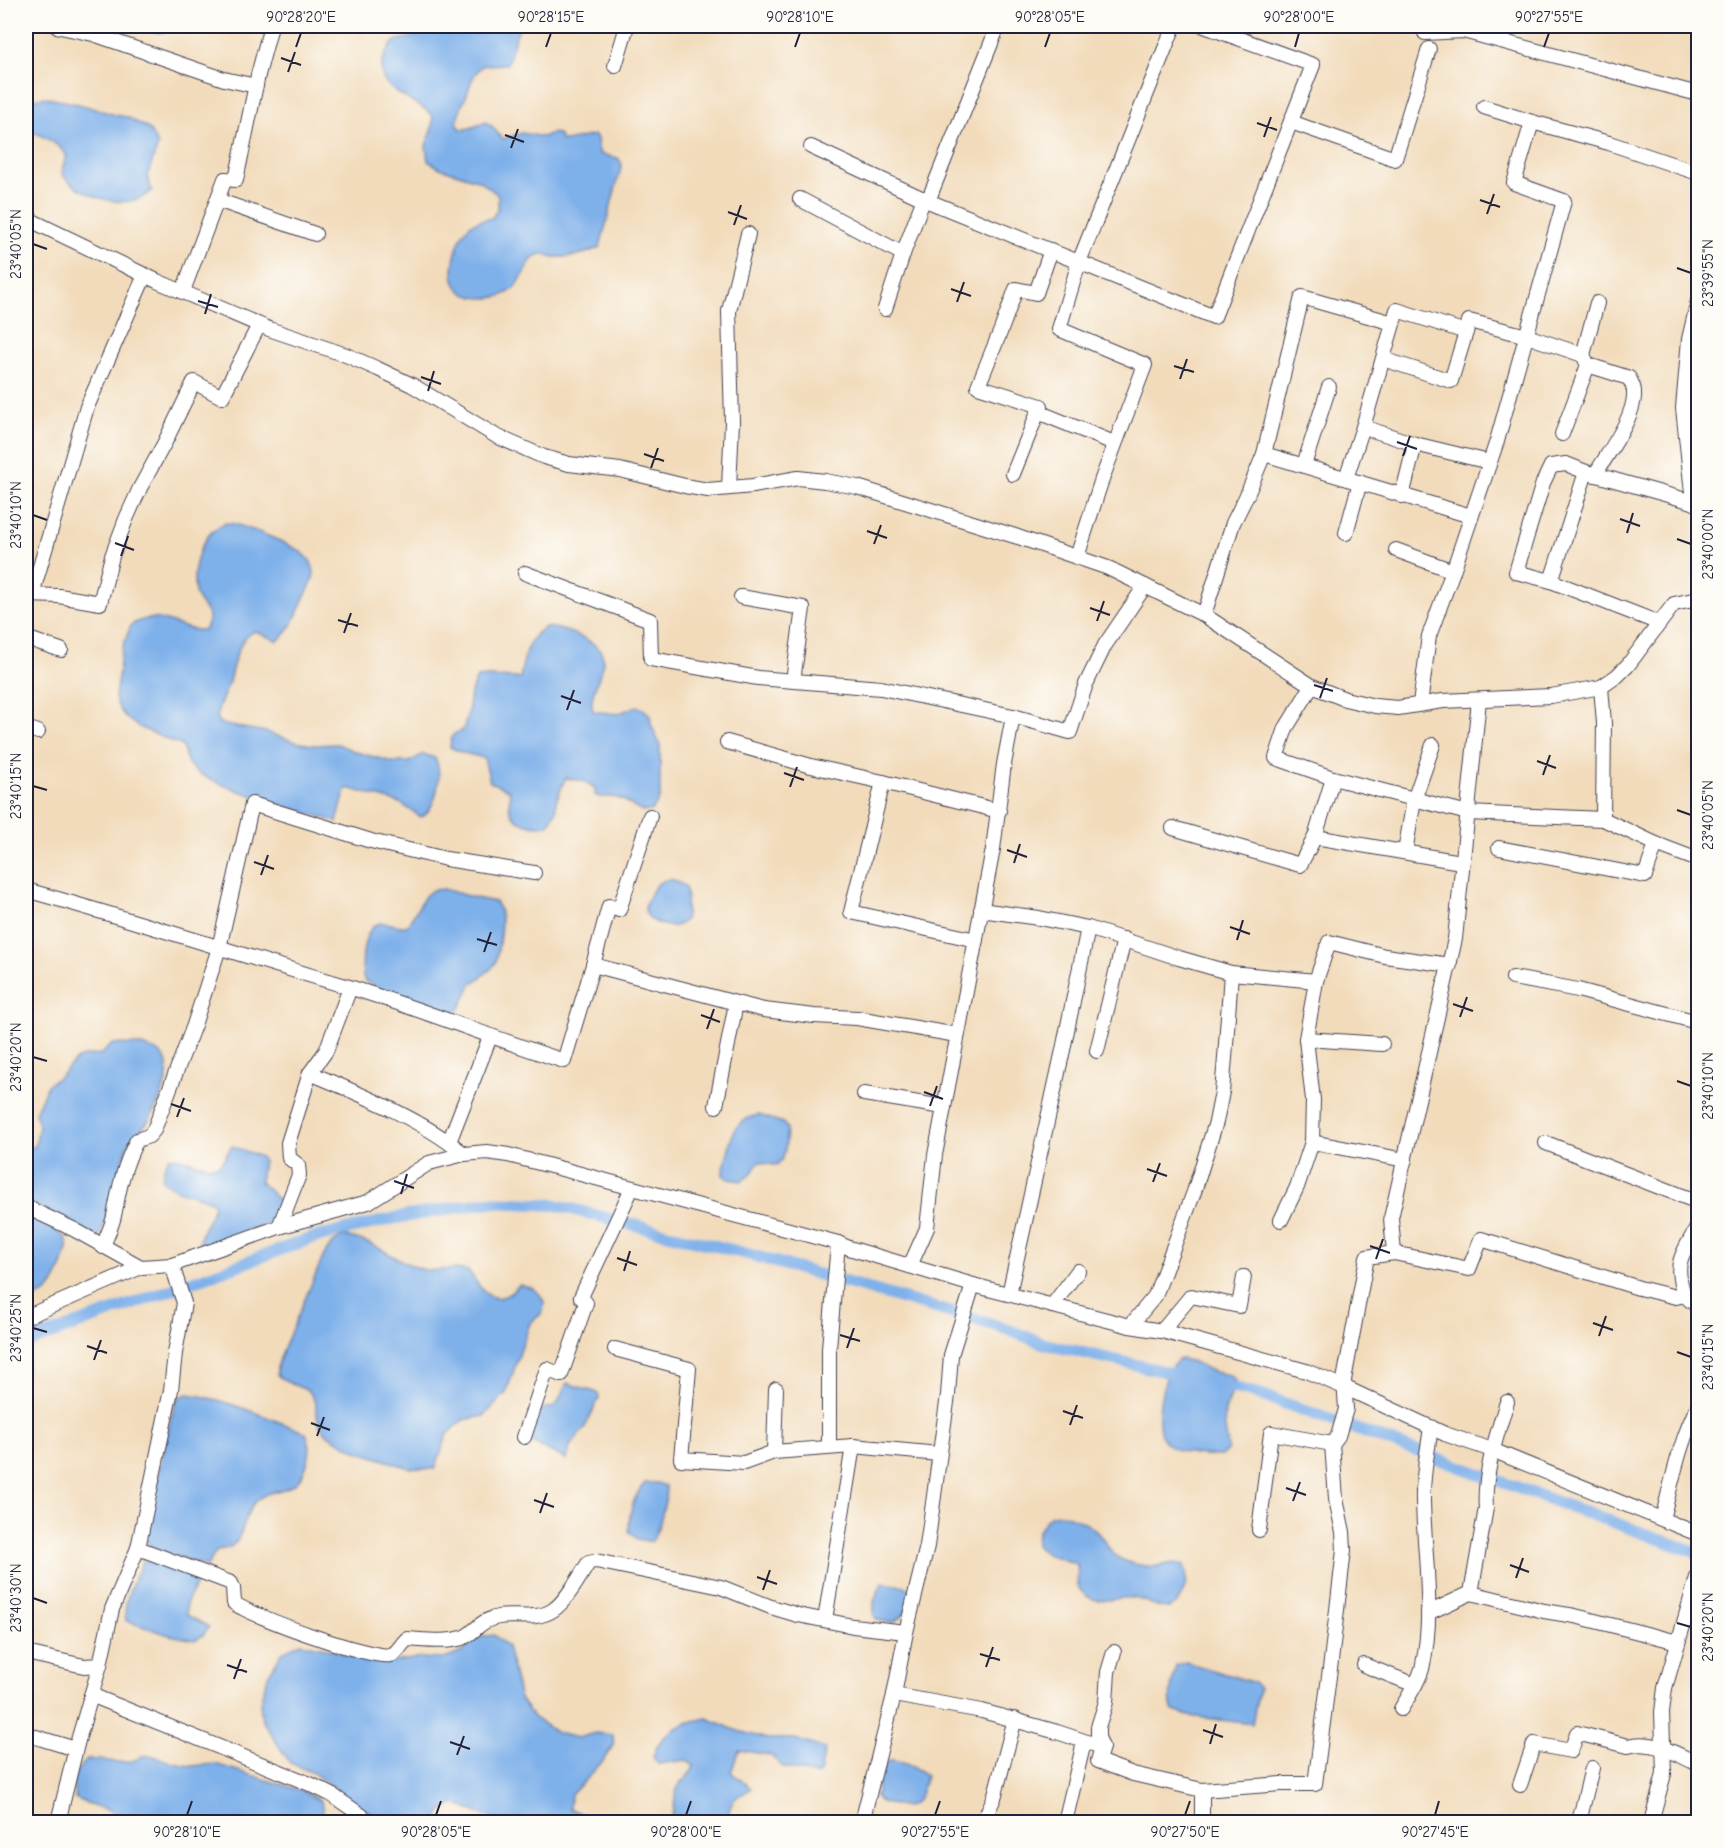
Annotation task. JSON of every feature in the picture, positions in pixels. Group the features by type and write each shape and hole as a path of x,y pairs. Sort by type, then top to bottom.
{"street":[{"path":"56,26 93,34 224,79 256,86"},
{"path":"183,291 225,179 236,180 256,86 272,26"},
{"path":"615,66 627,26"},
{"path":"885,309 903,254 998,26"},
{"path":"1077,557 1114,443 1145,365 1059,329 1079,262 1173,26"},
{"path":"811,147 926,199 1214,317 1313,65 1204,26"},
{"path":"1425,33 1463,31 1698,94"},
{"path":"1291,122 1395,159 1429,49"},
{"path":"1484,107 1609,143 1698,173"},
{"path":"1420,704 1429,636 1489,462 1564,201 1514,183 1532,122"},
{"path":"801,199 903,254"},
{"path":"217,200 315,234"},
{"path":"26,218 145,275 259,325 346,355 378,369 412,385 496,436 544,457 591,468 620,470 708,490 798,478 857,488 1018,537 1108,568 1204,615 1312,686 1346,699 1375,706 1398,708 1420,704 1551,696 1601,687 1628,665 1674,604 1698,599"},
{"path":"729,488 732,422 729,311 748,234"},
{"path":"1013,474 1041,406 978,386 1016,289 1036,293 1051,250"},
{"path":"145,275 87,407 29,594 100,603 112,556 126,519 194,382 222,397 259,325"},
{"path":"1204,615 1233,523 1264,454 1302,297 1393,323"},
{"path":"1659,623 1551,581 1516,572 1534,508 1551,466 1566,464 1696,503 1683,408 1689,339 1698,302"},
{"path":"1562,434 1585,360 1597,303"},
{"path":"1346,478 1397,310 1466,332"},
{"path":"1383,359 1451,381 1470,321 1527,336 1629,378 1634,392 1631,409 1624,424 1591,473 1551,581"},
{"path":"1304,465 1329,387"},
{"path":"1038,412 1114,443"},
{"path":"1363,427 1415,444 1489,462"},
{"path":"1402,496 1415,444"},
{"path":"1264,454 1471,516"},
{"path":"1346,533 1360,482"},
{"path":"1396,550 1453,571"},
{"path":"525,573 650,620 651,659 758,678 880,688 1013,716 1070,732 1086,684 1105,645 1145,586"},
{"path":"741,597 803,608 793,681"},
{"path":"26,638 61,650"},
{"path":"1312,686 1286,728 1276,758 1333,778 1468,813 1603,819 1656,844 1698,860"},
{"path":"1601,687 1604,723 1603,819"},
{"path":"1394,1253 1391,1218 1455,939 1479,700"},
{"path":"910,1266 927,1228 943,1107 999,812 1004,764 1013,716"},
{"path":"727,742 811,766 999,812"},
{"path":"1405,852 1414,800 1433,746"},
{"path":"1173,828 1300,865 1315,837 1333,778"},
{"path":"883,782 851,912 976,940"},
{"path":"103,1247 113,1218 123,1173 137,1140 149,1136 154,1130 194,1025 219,948 252,804 288,813 371,841 447,860 534,873"},
{"path":"26,890 122,917 350,988 564,1061 609,906 619,910 650,816"},
{"path":"1315,837 1461,862"},
{"path":"1499,848 1646,876 1656,844"},
{"path":"981,910 1088,928 1232,973 1316,981"},
{"path":"1009,1294 1088,928"},
{"path":"1097,1051 1124,939"},
{"path":"1281,1220 1297,1187 1312,1142 1313,1100 1306,1039 1316,981 1329,942 1385,956 1450,965"},
{"path":"593,965 764,1010 857,1018 957,1035"},
{"path":"1130,1326 1155,1296 1194,1192 1216,1122 1223,1080 1232,973"},
{"path":"1513,978 1578,990 1697,1022 1698,1012"},
{"path":"279,1227 299,1174 298,1165 289,1158 288,1143 310,1073 326,1051 350,988"},
{"path":"716,1106 736,1004"},
{"path":"449,1142 490,1037"},
{"path":"1306,1039 1382,1044"},
{"path":"310,1073 368,1098 449,1142 464,1154"},
{"path":"864,1094 943,1107"},
{"path":"1312,1142 1405,1160"},
{"path":"1546,1143 1698,1202"},
{"path":"26,1207 73,1229 141,1267 173,1269 196,1255 279,1227 368,1202 429,1163 464,1154 487,1152 508,1155 630,1193 838,1249 849,1248 973,1285 1130,1326 1162,1331 1306,1371 1492,1455 1698,1534"},
{"path":"524,1437 547,1369 561,1375 586,1303 581,1297 630,1193"},
{"path":"1698,1226 1677,1267 1683,1295 1698,1307"},
{"path":"1114,1652 1108,1672 1106,1702 1098,1726 1102,1747 1098,1761 1133,1774 1202,1790 1281,1784 1315,1784 1344,1550 1343,1532 1336,1499 1335,1440 1346,1409 1344,1380 1367,1257 1394,1253 1468,1269 1481,1239 1639,1288 1676,1297 1683,1295"},
{"path":"829,1447 829,1348 838,1249"},
{"path":"26,1317 141,1267"},
{"path":"58,1822 77,1744 100,1665 112,1609 138,1548 171,1390 184,1303 173,1269"},
{"path":"1052,1306 1078,1271"},
{"path":"1162,1331 1191,1296 1239,1306 1244,1277"},
{"path":"862,1822 894,1695 906,1632 927,1546 951,1355 973,1285"},
{"path":"615,1349 689,1369 681,1459 744,1462 774,1452 853,1446 939,1454"},
{"path":"774,1452 776,1389"},
{"path":"1471,1593 1486,1509 1485,1500 1492,1455 1506,1402"},
{"path":"1662,1519 1684,1441 1698,1406"},
{"path":"1401,1709 1421,1670 1428,1613 1423,1497 1431,1427"},
{"path":"1259,1530 1271,1433 1335,1440"},
{"path":"825,1620 853,1446"},
{"path":"138,1548 231,1583 234,1603 261,1617 382,1656 394,1653 406,1639 446,1640 463,1637 486,1620 502,1616 549,1613 559,1605 590,1562 596,1561 722,1587 771,1607 825,1620 906,1632"},
{"path":"1651,1822 1664,1774 1662,1712 1665,1688 1698,1574"},
{"path":"1428,1613 1471,1593 1678,1642"},
{"path":"26,1653 84,1666 100,1665"},
{"path":"1364,1665 1415,1685"},
{"path":"91,1695 326,1791 371,1822"},
{"path":"894,1695 1015,1719 1102,1747"},
{"path":"983,1822 994,1798 1015,1719"},
{"path":"1520,1785 1534,1744 1571,1751 1577,1733 1628,1746 1635,1744 1663,1748 1698,1764"},
{"path":"26,1734 72,1748 77,1744"},
{"path":"1065,1822 1084,1742"},
{"path":"1579,1822 1592,1768"},
{"path":"1202,1790 1202,1822"}],"water":[{"path":"128,26 176,26 172,30 160,33"},
{"path":"435,26 520,26 507,64 484,65 474,75 457,121 460,128 474,127 485,122 492,126 502,139 522,133 543,137 552,133 558,134 561,140 566,141 594,135 597,138 600,154 618,158 622,164 600,247 573,256 555,257 544,254 535,257 511,291 501,296 488,298 467,295 456,285 453,269 454,259 464,232 478,221 492,218 498,208 498,195 480,181 440,168 428,161 426,146 433,116 396,92 383,77 381,67 393,43 400,39 417,36"},
{"path":"43,97 127,117 149,129 158,145 147,176 152,191 142,198 118,201 92,195 70,182 62,174 67,156 63,151 26,129 26,103"},
{"path":"226,523 255,531 300,552 311,563 314,576 295,618 281,638 277,641 255,631 239,647 219,708 218,722 266,732 296,742 313,745 338,744 356,752 392,762 409,762 424,754 435,758 438,772 437,790 431,806 421,817 400,803 348,788 337,822 236,790 200,774 189,765 182,746 133,723 119,707 115,697 122,649 131,625 150,618 194,630 204,630 208,618 195,592 196,562 210,534"},
{"path":"546,627 589,641 601,653 603,660 592,698 593,711 617,714 637,706 650,715 651,724 660,745 660,797 653,810 640,811 620,799 599,797 595,795 595,788 584,781 567,778 549,824 538,826 526,824 512,815 509,807 509,790 490,782 484,758 450,747 453,736 462,731 465,725 471,691 477,678 520,678 530,642"},
{"path":"671,879 685,886 687,895 685,919 676,926 655,922 646,913 645,908 656,886"},
{"path":"444,889 495,902 500,910 501,920 496,962 471,985 459,1010 447,1014 390,996 364,980 362,965 367,937 376,925 383,923 407,926 425,896 432,890"},
{"path":"113,1044 141,1046 155,1050 165,1059 167,1073 160,1099 152,1114 128,1145 99,1238 26,1201 26,1147 35,1147 39,1125 35,1113 48,1084 59,1077 76,1060 101,1054"},
{"path":"759,1115 783,1123 787,1128 784,1156 778,1164 774,1165 759,1162 751,1174 742,1181 728,1179 723,1175 723,1170 732,1136 741,1122"},
{"path":"232,1146 261,1157 263,1161 260,1182 281,1202 282,1208 276,1221 199,1247 201,1234 211,1215 214,1203 168,1185 162,1180 164,1167 169,1157 216,1166 221,1163"},
{"path":"26,1214 59,1232 66,1239 67,1250 62,1266 48,1291 26,1301"},
{"path":"344,1236 365,1242 425,1270 462,1269 469,1271 484,1292 496,1298 511,1293 519,1285 529,1287 538,1292 545,1304 541,1314 530,1323 506,1393 484,1416 463,1420 447,1435 435,1469 409,1468 357,1451 329,1436 320,1426 316,1404 309,1391 277,1375 277,1367 283,1350 324,1255 332,1243"},
{"path":"26,1327 29,1329 30,1337 26,1376"},
{"path":"1180,1359 1191,1361 1214,1372 1230,1375 1235,1380 1224,1417 1228,1450 1221,1456 1192,1454 1179,1450 1167,1444 1162,1437 1159,1414 1163,1387 1168,1374"},
{"path":"567,1383 598,1393 599,1398 584,1429 570,1446 567,1460 530,1441 530,1436 531,1427 537,1415 543,1408 551,1408 557,1404"},
{"path":"187,1394 231,1404 306,1433 310,1445 307,1464 302,1475 290,1487 269,1493 254,1503 239,1538 229,1548 217,1550 207,1566 152,1548 146,1541 146,1528 171,1418 177,1399"},
{"path":"645,1483 666,1486 662,1514 652,1542 637,1539 629,1531 632,1505"},
{"path":"1062,1514 1090,1526 1114,1554 1125,1561 1149,1566 1173,1563 1184,1565 1186,1582 1178,1601 1167,1608 1133,1598 1096,1600 1084,1594 1078,1584 1077,1564 1047,1554 1036,1546 1037,1533 1044,1522 1051,1515"},
{"path":"143,1561 156,1561 199,1578 186,1604 187,1615 209,1627 203,1635 195,1640 169,1635 126,1621 127,1598"},
{"path":"882,1583 905,1586 911,1590 904,1614 892,1623 878,1620 874,1616 874,1601"},
{"path":"494,1635 507,1646 520,1699 533,1717 557,1733 578,1738 595,1733 613,1735 614,1744 603,1761 571,1795 569,1808 595,1822 503,1822 454,1804 442,1811 435,1822 384,1822 313,1773 290,1763 262,1720 260,1704 269,1674 282,1652 301,1643 357,1658 391,1662 420,1658 444,1659 462,1652 480,1637"},
{"path":"1186,1662 1255,1683 1259,1688 1252,1724 1189,1716 1173,1711 1171,1694 1176,1665"},
{"path":"707,1718 735,1730 767,1739 795,1739 825,1749 820,1773 815,1775 783,1767 770,1755 739,1750 731,1772 751,1788 733,1802 728,1822 672,1822 676,1791 694,1766 686,1760 658,1764 653,1757 656,1748 674,1730 690,1722"},
{"path":"142,1756 154,1756 173,1763 191,1766 215,1764 303,1791 321,1801 323,1812 317,1822 135,1822 75,1798 74,1777 87,1760 123,1762 136,1760"},
{"path":"889,1761 919,1770 926,1776 919,1798 911,1805 906,1807 882,1803 876,1797 879,1774"}],"waterway":[{"path":"26,1343 312,1238 396,1218 489,1202 556,1205 751,1255 1001,1327 1045,1344 1184,1376"},
{"path":"1219,1384 1259,1394 1698,1553"}]}
